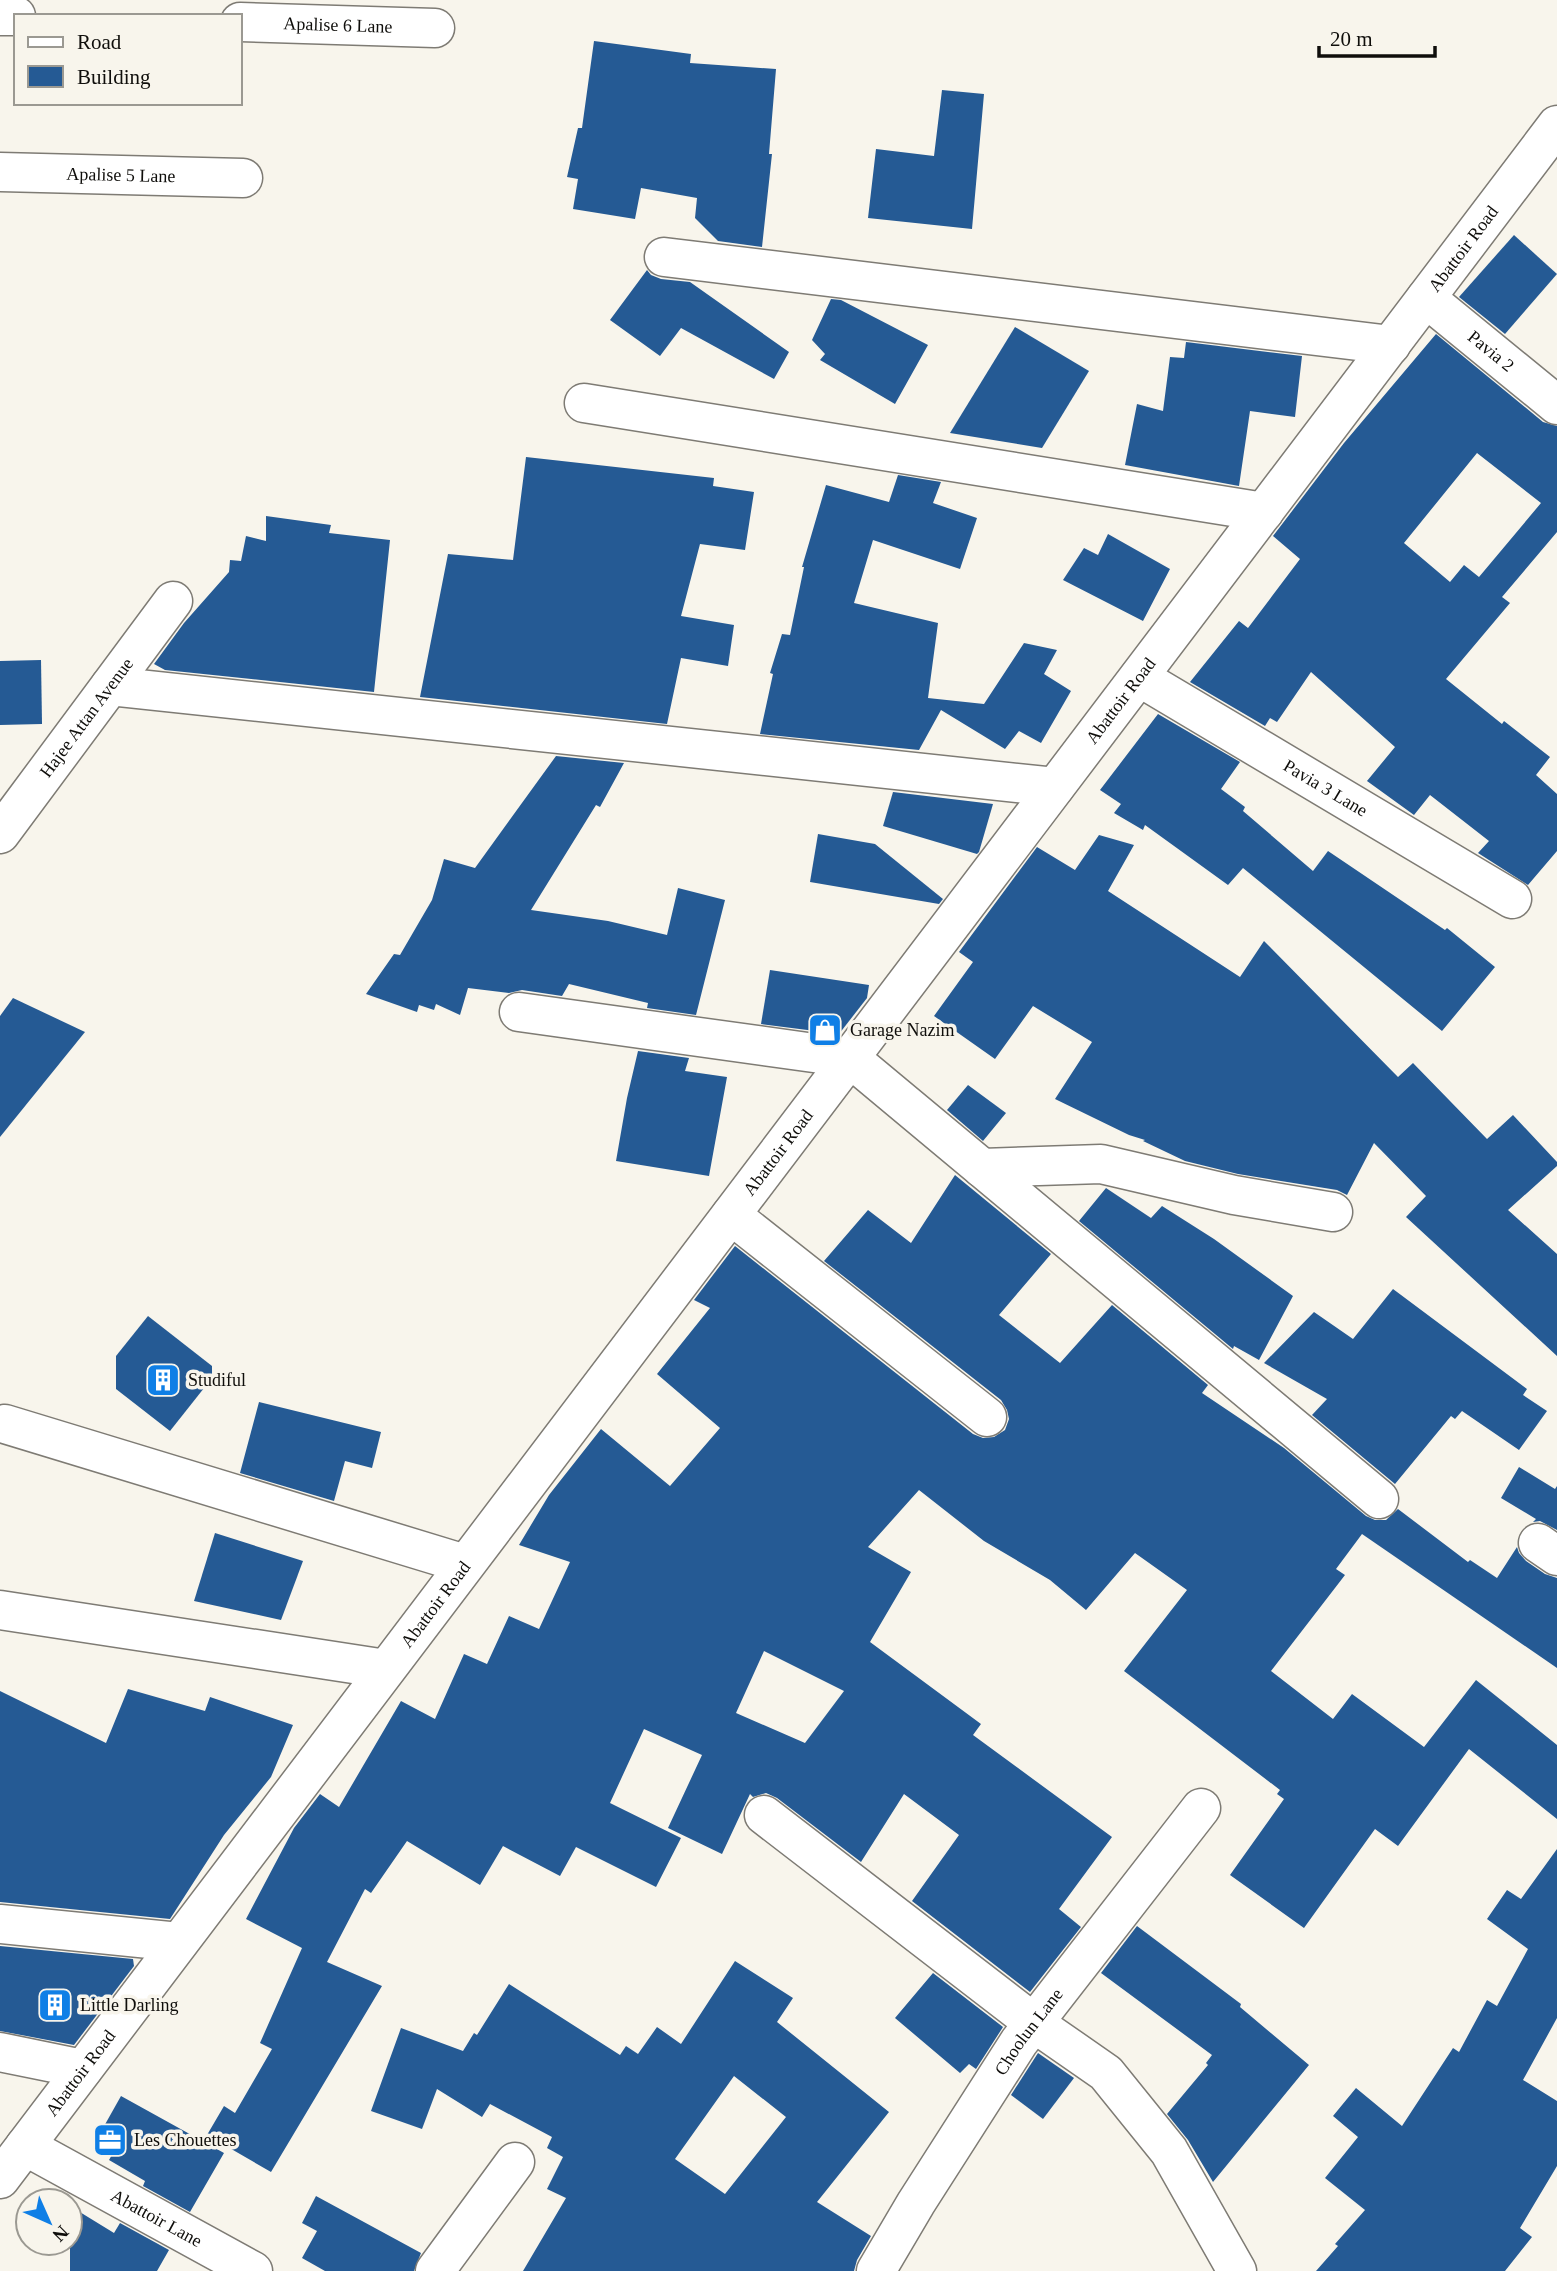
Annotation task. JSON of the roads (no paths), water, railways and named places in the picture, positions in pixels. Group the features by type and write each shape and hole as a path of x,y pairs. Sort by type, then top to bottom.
{"street":[{"name":"Apalise 6 Lane","path":"242,22 435,28"},
{"name":"Abattoir Road","path":"0,2179 1557,125"},
{"name":"Apalise 5 Lane","path":"0,172 243,178"},
{"path":"664,257 1391,345"},
{"name":"Pavia 2","path":"1426,298 1557,405"},
{"path":"584,403 1264,512"},
{"name":"Hajee Attan Avenue","path":"0,834 173,601"},
{"name":"Pavia 3 Lane","path":"1139,677 1512,899"},
{"path":"110,687 1055,787"},
{"path":"519,1012 850,1058 1379,1499"},
{"path":"982,1168 1101,1164 1234,1195 1333,1212"},
{"path":"731,1215 987,1417"},
{"path":"5,1424 465,1564"},
{"path":"0,1610 386,1669"},
{"name":"Choolun Lane","path":"876,2271 923,2191 1019,2042 1201,1808"},
{"path":"764,1815 1034,2023 1106,2073 1169,2151 1237,2271"},
{"path":"0,1924 179,1942"},
{"path":"0,2052 83,2069"},
{"name":"Abattoir Lane","path":"25,2146 253,2271"},
{"path":"435,2271 515,2162"}],"place":[{"name":"Garage Nazim","path":"825,1030"},
{"name":"Studiful","path":"163,1380"},
{"name":"Little Darling","path":"55,2005"},
{"name":"Les Chouettes","path":"110,2140"}]}
